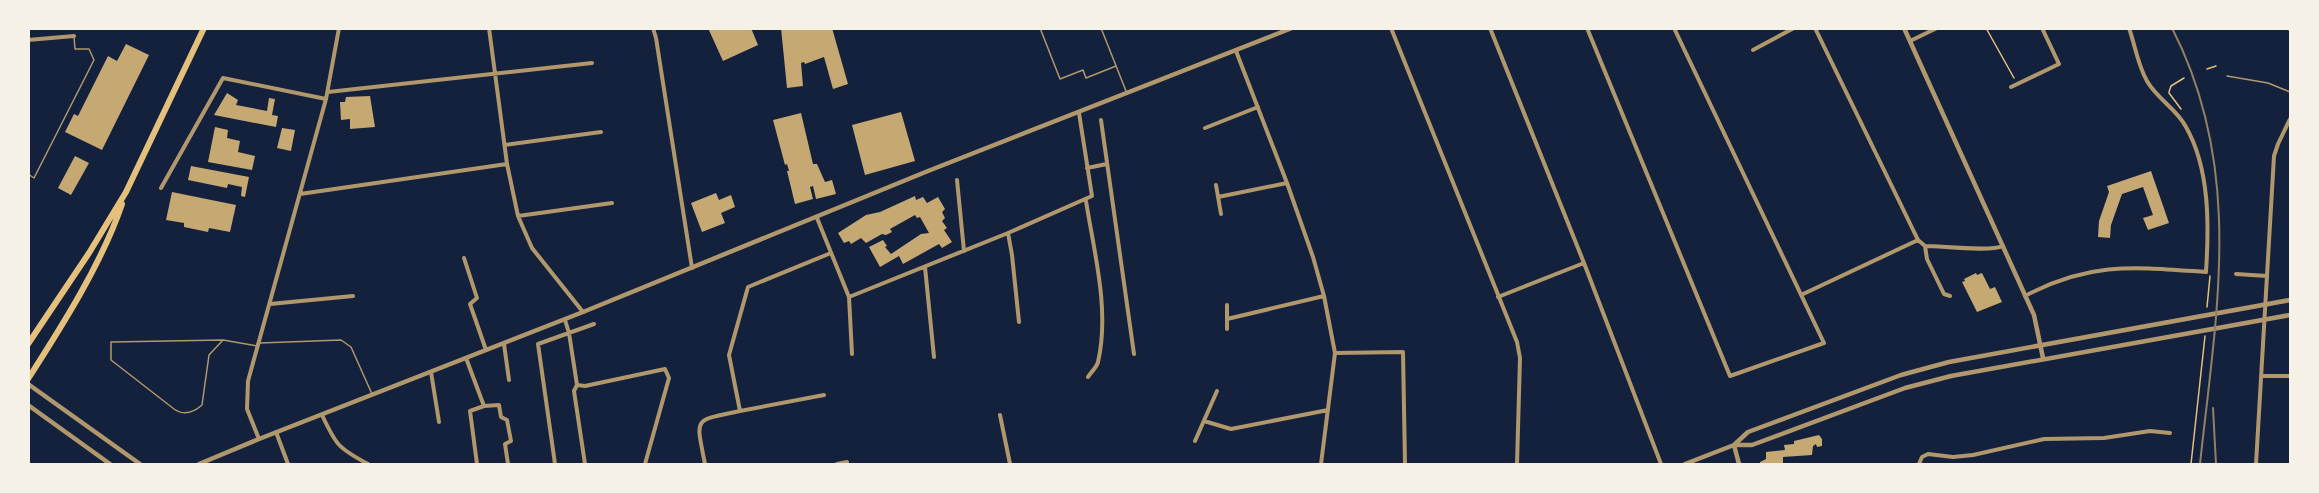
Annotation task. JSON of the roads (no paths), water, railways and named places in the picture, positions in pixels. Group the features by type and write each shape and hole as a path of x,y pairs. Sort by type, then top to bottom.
{"main road":[{"path":"28,344 89,254 126,192 204,28"},
{"path":"28,379 57,334 100,254 116,221 126,192"}],"street":[{"path":"258,439 247,409 246,394 328,92 339,28"},
{"path":"489,28 507,164 518,216 532,248 583,312"},
{"path":"653,28 692,268"},
{"path":"200,465 258,439 565,320 928,171 1292,28"},
{"path":"1391,28 1517,342 1520,358 1517,465"},
{"path":"1490,28 1584,263 1661,465"},
{"path":"1587,28 1730,376 1824,343 1674,28"},
{"path":"1753,50 1794,28"},
{"path":"1815,28 1917,240 1925,246 1983,248 2004,246"},
{"path":"1904,28 2034,315 2043,358"},
{"path":"1910,41 1937,28"},
{"path":"2011,87 2059,64 2042,28"},
{"path":"2025,296 2072,276 2097,269 2122,267 2206,272 2208,217 2205,193 2193,143 2182,120 2147,82 2129,28"},
{"path":"28,40 74,36"},
{"path":"1236,51 1287,183 1324,296 1335,353 1321,465"},
{"path":"328,92 592,63"},
{"path":"161,188 223,78 326,99"},
{"path":"1205,128 1258,107"},
{"path":"849,297 1086,201 1092,196 1079,113"},
{"path":"2256,465 2274,156 2290,119"},
{"path":"1101,120 1134,354"},
{"path":"505,145 601,132"},
{"path":"300,195 507,164"},
{"path":"1087,168 1107,164"},
{"path":"957,180 964,251"},
{"path":"1218,197 1287,183"},
{"path":"1216,185 1221,214"},
{"path":"1086,201 1101,300 1098,364 1088,377"},
{"path":"518,216 612,203"},
{"path":"817,218 849,297 852,354"},
{"path":"1008,233 1019,322"},
{"path":"1801,295 1917,240"},
{"path":"1925,246 1927,260 1944,294 1950,296"},
{"path":"740,411 729,355 747,287 831,253"},
{"path":"464,258 477,298 470,304 486,351"},
{"path":"1498,297 1584,263"},
{"path":"925,267 934,357"},
{"path":"2236,274 2267,276"},
{"path":"270,304 353,296"},
{"path":"1227,319 1324,296"},
{"path":"1734,446 1748,432 1901,375 1949,362 2290,300"},
{"path":"1227,305 1227,329"},
{"path":"1685,465 1734,446 1752,445 1905,388 1951,376 2290,315"},
{"path":"565,320 577,386 574,391 585,465"},
{"path":"555,465 538,344 594,324"},
{"path":"504,344 509,380"},
{"path":"1335,353 1403,352 1405,465"},
{"path":"466,358 484,406"},
{"path":"577,386 665,369 669,378 645,465"},
{"path":"431,372 439,422"},
{"path":"2261,376 2290,376"},
{"path":"28,384 140,465"},
{"path":"1195,441 1217,391"},
{"path":"705,465 698,430 700,422 705,418 824,395"},
{"path":"28,405 110,465"},
{"path":"477,465 470,411 484,406 499,405 501,417 507,420 511,441 505,444 508,465"},
{"path":"1204,421 1231,429 1328,410"},
{"path":"322,415 335,442 343,451 368,465"},
{"path":"1000,415 1010,465"},
{"path":"1919,465 1922,457 1928,454 1953,457 1973,455 2044,439 2104,438 2150,431 2170,433"},
{"path":"276,432 288,465"},
{"path":"1734,446 1739,465"},
{"path":"837,465 847,462"}],"lane":[{"path":"1040,28 1060,79 1083,70 1086,78 1116,66"},
{"path":"1101,28 1127,94"},
{"path":"28,174 34,178 94,60 89,49 75,49 74,36"},
{"path":"2227,76 2272,85 2290,92"},
{"path":"223,340 209,356 202,405 188,413 181,414 111,360 111,342 223,340 258,344 341,340 351,347 372,395"}],"railway":[{"path":"2172,28 2195,81 2209,135 2217,189 2219,243 2217,298 2200,464"},
{"path":"2213,408 2216,464"}]}
